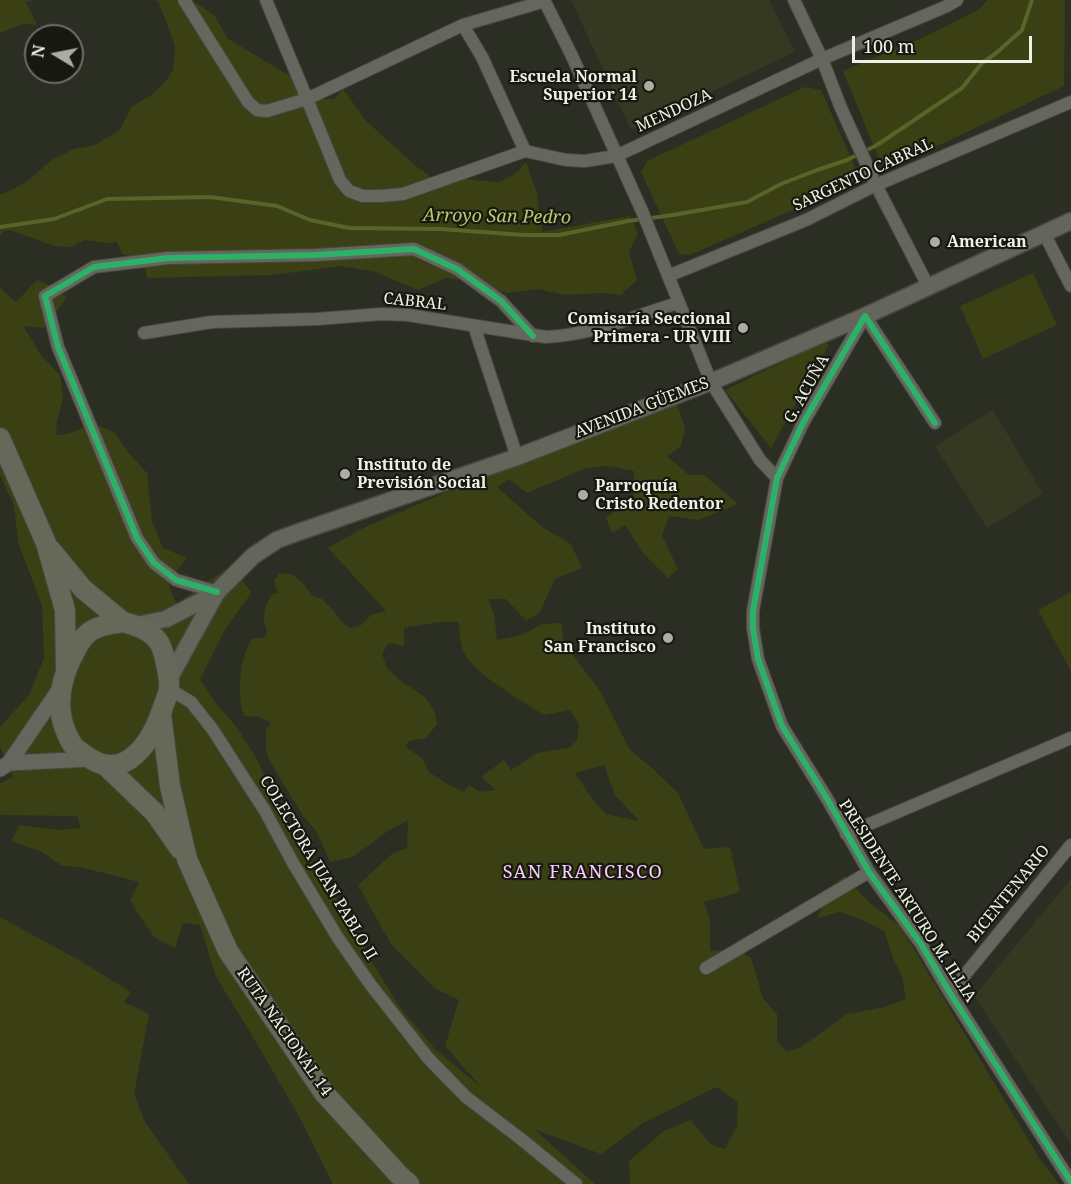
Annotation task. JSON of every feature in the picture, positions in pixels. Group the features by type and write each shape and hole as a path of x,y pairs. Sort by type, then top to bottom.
{"highway":[{"path":"0,438 46,543 65,610 60,706 64,728 73,746 99,763 121,763 136,756 153,734 161,714 168,685 164,650 157,639 130,624 83,589 46,543"},
{"path":"63,679 75,652 86,635 105,624 130,624"},
{"name":"RUTA NACIONAL 14","path":"161,714 170,786 188,859 228,951 324,1093 399,1176 410,1184"},
{"name":"RUTA NACIONAL 14","path":"99,763 155,813 188,859"}],"main road":[{"name":"AVENIDA GÜEMES","path":"130,624 166,619 217,592 253,556 277,540 517,457 711,382 865,316 1071,221"},
{"name":"AVENIDA GÜEMES","path":"168,685 217,592"}],"street":[{"path":"184,0 248,102 257,110 267,111 307,99 464,26 524,3 544,1 572,56 642,212 711,382 760,460 777,478"},
{"path":"266,0 340,180 349,191 363,196 403,194 525,152 482,57 464,26"},
{"path":"794,0 876,185 928,286"},
{"name":"MENDOZA","path":"525,152 566,160 585,161 616,156 822,59 957,0"},
{"name":"SARGENTO CABRAL","path":"668,276 806,220 876,185 1071,102"},
{"path":"1044,233 1071,286"},
{"path":"217,592 176,580 154,563 137,538 58,347 45,296 94,267 168,258 315,255 414,249 457,269 501,302 533,336"},
{"name":"CABRAL","path":"144,333 212,322 317,319 381,314 408,315 546,338 568,336 595,329 678,303"},
{"path":"865,316 935,423"},
{"name":"G. ACUÑA","path":"777,478 803,423 865,316"},
{"path":"474,326 517,457"},
{"name":"PRESIDENTE ARTURO M. ILLIA","path":"777,478 753,611 753,628 758,659 782,726 869,872 921,944 1071,1182"},
{"path":"4,766 63,679"},
{"name":"COLECTORA JUAN PABLO II","path":"168,685 191,702 213,730 265,811 338,938 370,984 428,1058 466,1097 576,1184"},
{"path":"846,834 1071,738"},
{"path":"4,766 99,763"},
{"name":"BICENTENARIO","path":"950,993 1071,845"},
{"path":"706,968 869,872"}],"shaded area":[{"path":"571,0 769,0 795,52 631,130"},
{"path":"993,410 1043,494 987,528 935,446"},
{"path":"1071,879 1071,1144 974,996"}],"green space":[{"path":"0,0 36,0 26,2 37,24 24,24 0,33"},
{"path":"155,0 192,0 215,16 228,39 294,78 307,99 334,99 343,89 366,121 431,177 449,174 473,180 500,182 515,174 526,162 537,193 542,232 630,216 638,233 629,252 637,280 621,295 603,293 565,295 538,289 506,293 475,282 446,278 418,290 376,272 341,266 272,275 147,278 144,263 122,254 117,242 84,240 72,247 55,246 9,230 4,231 0,236 0,194 26,182 52,160 74,149 95,145 120,130 131,107 150,96 165,82 173,70 175,46 159,3"},
{"path":"988,0 1065,0 1064,86 891,168 881,164 843,71 922,38 978,10"},
{"path":"805,87 821,90 859,181 690,255 679,254 641,172 647,161"},
{"path":"1033,273 1057,325 983,359 960,306"},
{"path":"37,280 50,285 67,297 44,328 23,326 41,355 60,375 63,398 56,435 68,434 93,423 115,433 147,473 152,521 163,548 187,558 168,582 176,604 229,567 252,592 226,628 200,679 217,705 235,725 257,759 274,798 298,835 317,872 345,911 372,962 401,1009 436,1050 481,1087 445,1046 459,1000 434,988 391,944 358,885 392,854 407,848 408,820 388,831 353,857 330,862 316,831 303,816 269,760 266,749 266,730 271,722 258,717 244,716 240,698 240,677 244,656 252,639 266,637 265,612 272,594 279,593 274,580 280,573 292,574 304,584 312,596 322,599 350,628 360,626 371,615 386,611 328,548 363,528 463,485 677,404 685,428 681,446 667,456 689,475 704,475 738,504 699,520 669,516 662,536 678,569 668,578 644,554 625,525 612,533 606,518 634,495 634,471 607,466 586,468 527,493 509,479 497,487 542,527 571,544 582,568 555,579 540,612 526,621 506,599 488,599 494,614 497,640 522,635 542,624 561,623 564,643 600,691 630,750 678,793 704,849 730,847 740,892 704,902 710,920 710,951 738,949 751,958 763,998 777,1014 777,1041 787,1052 801,1047 847,1014 885,1007 906,999 902,977 884,931 840,912 817,918 831,888 844,876 869,902 900,926 1040,1159 1059,1184 630,1184 629,1161 664,1131 691,1120 711,1145 725,1149 737,1126 738,1102 717,1087 643,1123 601,1154 534,1129 595,1184 333,1184 299,1116 216,977 200,925 183,923 175,948 154,937 130,901 139,882 80,867 62,866 42,852 11,841 20,825 58,830 81,828 77,816 0,815 0,783 13,777 0,746 0,727 29,695 44,658 42,606 18,542 14,505 0,475 0,285 2,290 16,302","holes":["439,622 458,622 462,647 468,659 476,668 512,695 544,715 570,710 579,724 577,741 568,748 537,753 511,770 504,760 481,777 496,790 480,792 469,785 464,792 429,772 423,759 405,746 409,741 426,738 437,724 435,713 425,697 401,681 387,668 382,654 389,643 404,646 404,628","604,765 615,795 639,821 606,814 593,800 575,773"]},
{"path":"822,343 829,344 771,448 725,390"},
{"path":"1071,592 1071,671 1038,610"},
{"path":"0,917 77,959 131,992 124,1002 149,1014 134,1094 145,1122 189,1184 0,1184"}],"waterway":[{"name":"Arroyo San Pedro","path":"0,227 54,219 107,199 210,197 277,206 310,220 349,228 441,229 523,235 559,235 628,221 747,202 781,184 847,160 877,145 962,88 982,63 1022,30 1032,0"}],"cycle path":[{"path":"217,592 176,580 154,563 137,538 58,347 45,296 94,267 168,258 315,255 414,249 457,269 501,301 533,336"},
{"path":"935,423 865,316 803,423 777,478 753,611 758,659 782,726 869,872 921,944 1071,1182"}],"place":[{"name":"Escuela Normal Superior 14","path":"649,86"},
{"name":"American","path":"935,242"},
{"name":"Comisaría Seccional Primera - UR VIII","path":"743,328"},
{"name":"Instituto de Previsión Social","path":"345,474"},
{"name":"Parroquía Cristo Redentor","path":"583,495"},
{"name":"Instituto San Francisco","path":"668,638"}],"district":[{"name":"SAN FRANCISCO","path":"583,873"}]}
